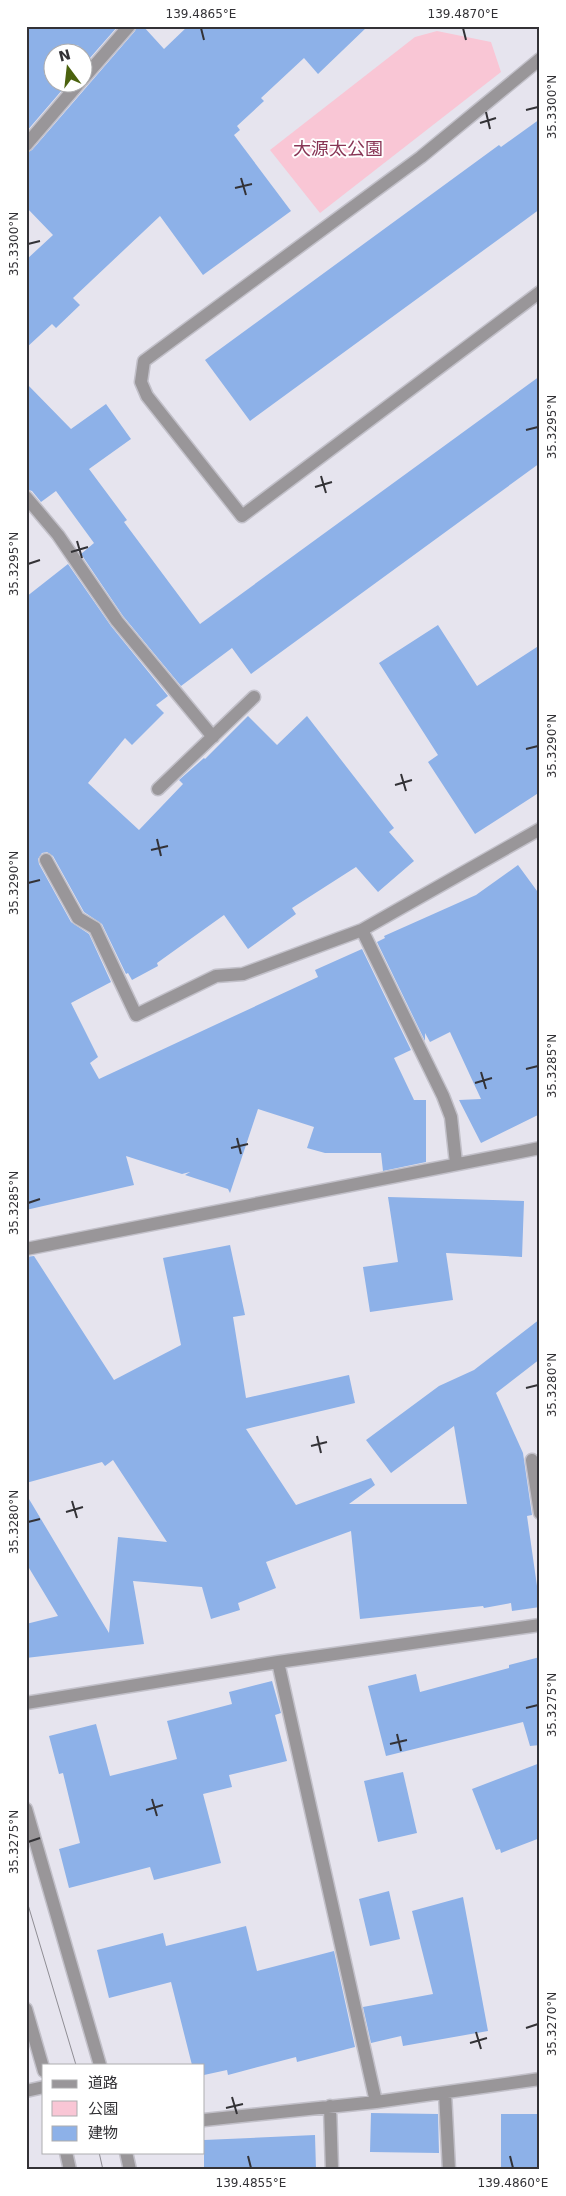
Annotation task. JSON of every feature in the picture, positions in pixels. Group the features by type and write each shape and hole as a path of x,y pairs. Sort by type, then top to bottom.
{"street":[{"path":"92,69 129,26"},
{"path":"540,59 421,157 144,361 141,382 147,396 242,516 540,292"},
{"path":"26,145 72,92"},
{"path":"26,497 58,535 117,621 213,737"},
{"path":"158,789 254,697"},
{"path":"46,860 78,918 95,928 136,1015 216,976 243,974 362,930 540,829"},
{"path":"362,930 443,1096 451,1117 456,1163"},
{"path":"26,1249 540,1148"},
{"path":"532,1460 540,1513"},
{"path":"26,1703 278,1662 540,1624"},
{"path":"278,1662 376,2102"},
{"path":"26,1809 100,2064"},
{"path":"26,2009 42,2064"},
{"path":"205,2120 376,2102 540,2079"},
{"path":"26,2091 42,2087"},
{"path":"445,2093 449,2170"},
{"path":"330,2106 332,2170"},
{"path":"66,2154 70,2170"},
{"path":"126,2154 130,2170"}],"green space":[{"name":"大源太公園","path":"437,31 491,42 501,72 320,213 270,150 415,37"}],"building":[{"path":"26,26 118,26 92,56 92,42 42,42 42,92 60,92 26,132"},
{"path":"137,26 143,26 164,49 188,26 368,26 318,74 304,58 261,98 264,101 237,126 240,130 234,135 291,211 203,275 160,216 73,298 80,305 56,328 52,324 26,348 26,260 53,235 26,207 26,153 32,150 82,92 92,92 92,81 135,31"},
{"path":"540,119 540,209 250,421 205,360 499,145 501,147"},
{"path":"540,376 540,463 251,674 232,648 181,686 123,616 81,554 94,543 56,491 41,502 32,491 26,489 26,383 71,429 106,404 131,439 89,469 127,520 124,522 200,624"},
{"path":"68,564 111,626 168,696 156,705 164,713 132,745 125,738 88,783 139,830 183,784 179,780 205,759 248,716 277,745 307,716 394,828 389,832 414,861 378,892 356,867 292,908 296,914 248,949 224,915 157,963 158,966 132,980 128,973 126,974 102,924 84,912 53,856 47,852 42,853 38,859 39,864 71,922 89,934 111,982 71,1003 98,1057 90,1063 99,1079 318,977 315,970 362,949 411,1050 394,1058 414,1100 426,1100 426,1162 383,1171 381,1153 325,1153 307,1148 314,1127 258,1109 230,1193 228,1189 185,1175 190,1172 182,1174 126,1156 134,1185 26,1210 26,597"},
{"path":"438,625 477,686 540,645 540,792 475,834 428,762 438,755 379,663"},
{"path":"518,865 540,895 540,1114 481,1143 459,1100 481,1099 450,1032 430,1042 425,1033 425,1041 377,942 385,938 384,936 476,895"},
{"path":"388,1197 524,1201 522,1257 446,1253 453,1300 370,1312 363,1267 398,1262"},
{"path":"230,1245 245,1315 233,1317 246,1398 349,1375 355,1403 246,1429 296,1505 371,1478 375,1485 349,1504 467,1504 454,1426 391,1473 366,1440 439,1386 474,1370 540,1319 540,1359 496,1393 523,1453 532,1515 527,1516 540,1607 512,1611 511,1603 484,1608 483,1606 360,1619 351,1531 266,1562 276,1588 238,1603 240,1610 211,1619 202,1587 133,1581 144,1644 26,1658 26,1624 58,1616 26,1563 26,1494 109,1633 118,1537 167,1542 113,1460 105,1466 102,1462 26,1483 26,1257 34,1256 114,1380 181,1345 163,1258"},
{"path":"540,1657 540,1745 530,1746 523,1722 386,1756 368,1686 416,1674 420,1692 509,1668 509,1665"},
{"path":"272,1681 281,1713 275,1715 287,1761 229,1775 232,1787 203,1794 221,1863 154,1880 150,1867 69,1888 59,1849 80,1843 63,1773 59,1774 49,1736 96,1724 110,1776 177,1759 167,1721 232,1704 229,1692"},
{"path":"540,1763 540,1838 501,1853 500,1849 496,1850 472,1789"},
{"path":"403,1772 417,1833 378,1842 364,1781"},
{"path":"389,1891 400,1939 370,1946 359,1899"},
{"path":"463,1897 488,2031 403,2046 401,2036 371,2043 363,2007 433,1994 412,1911"},
{"path":"246,1926 257,1971 334,1951 355,2047 297,2062 296,2057 228,2075 227,2070 205,2075 205,2064 192,2064 171,1982 109,1998 97,1950 163,1933 166,1946"},
{"path":"371,2113 438,2114 439,2153 370,2152"},
{"path":"501,2114 540,2114 540,2167 501,2167"},
{"path":"315,2135 316,2170 204,2170 205,2140"}],"tram line":[{"path":"26,1898 76,2064"},
{"path":"99,2154 103,2170"}]}
